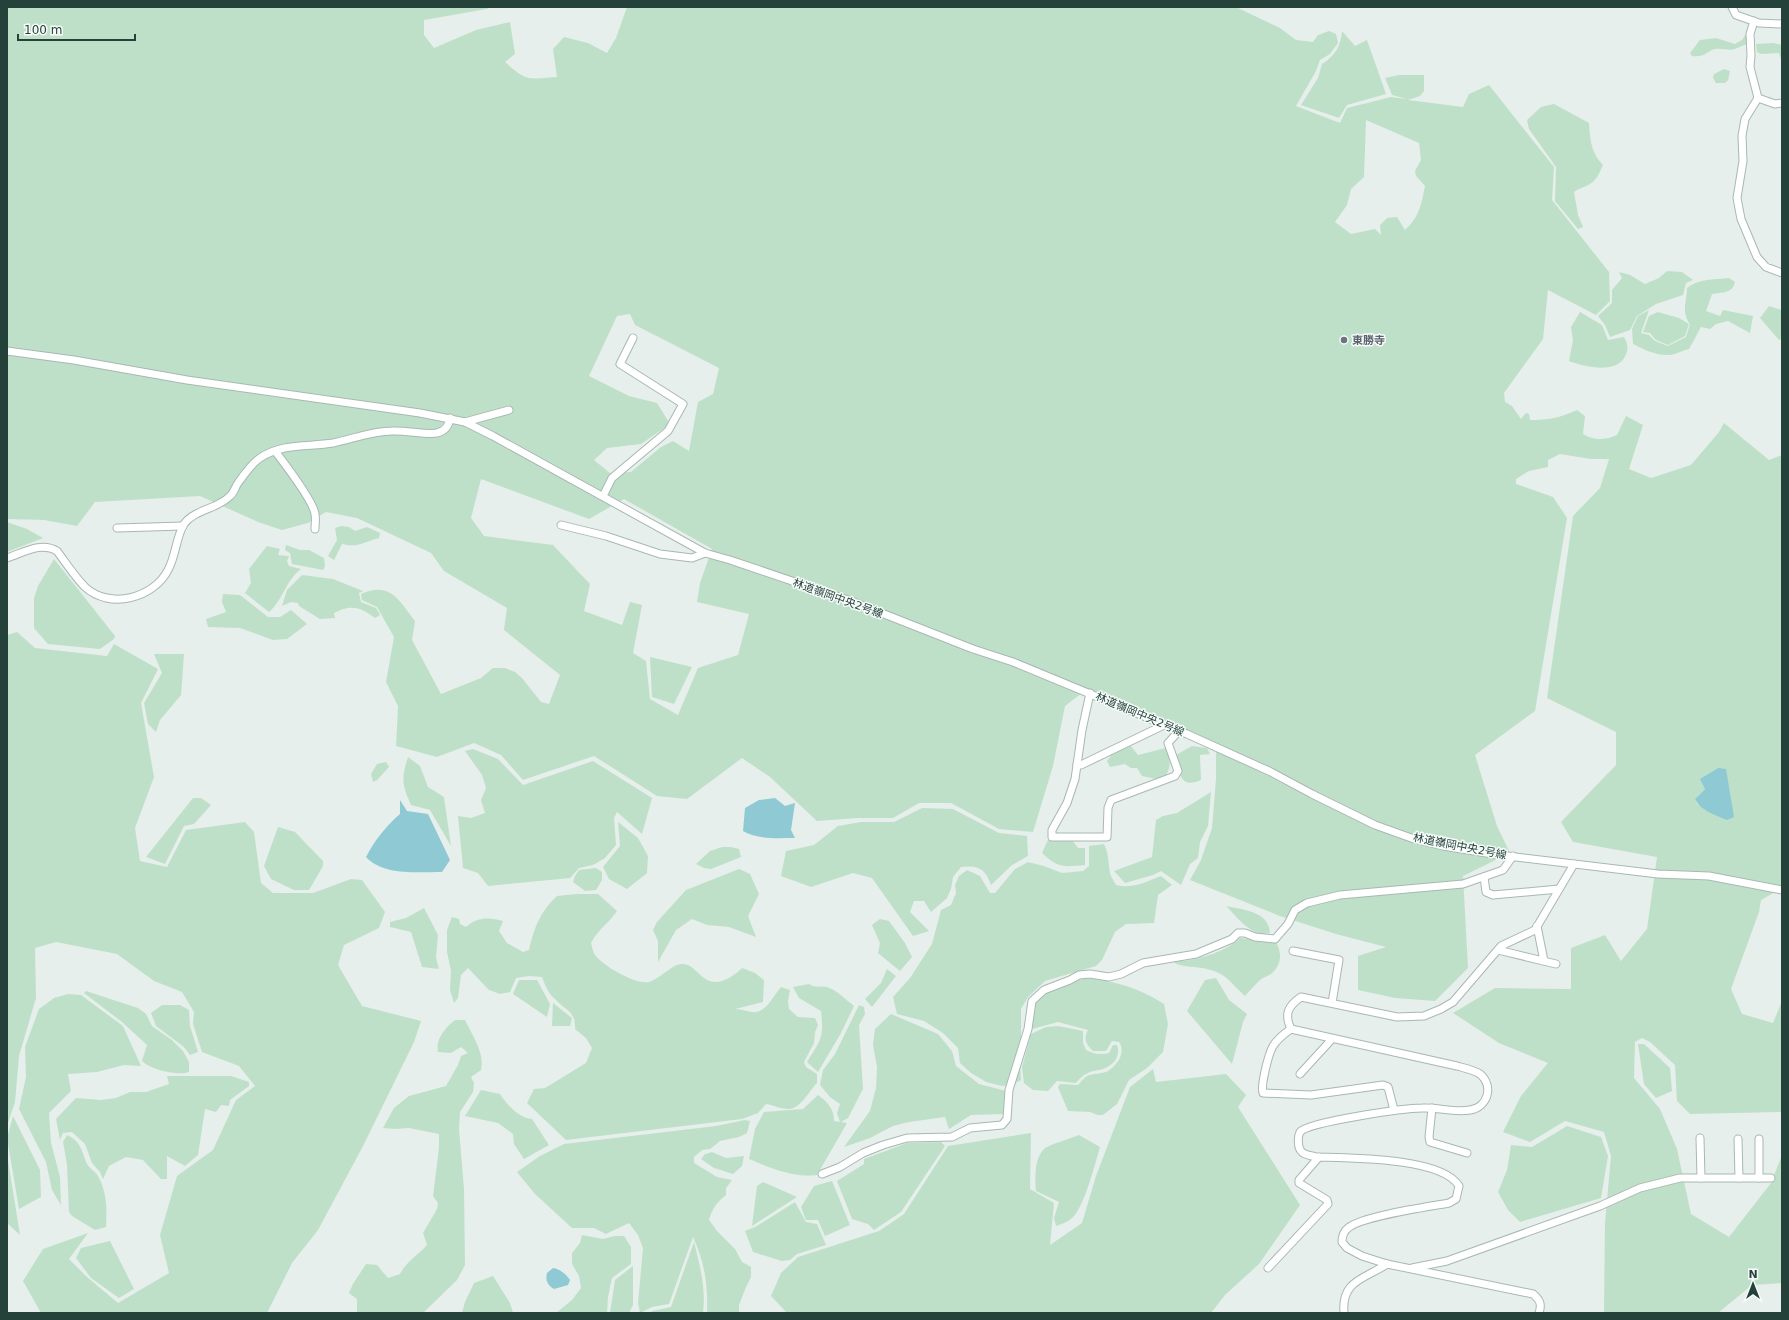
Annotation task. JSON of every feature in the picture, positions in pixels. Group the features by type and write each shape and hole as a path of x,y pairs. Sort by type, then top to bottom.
{"street":[{"path":"1732,7 1736,15 1754,21 1782,24"},
{"path":"1754,21 1750,34 1750,67 1758,98 1745,119 1742,136 1743,160 1737,198 1740,219 1757,257 1766,267 1782,273"},
{"path":"1758,98 1775,104 1782,102"},
{"path":"603,496 612,478 668,431 683,404 620,364 633,338"},
{"path":"7,351 74,360 187,380 450,418 465,422 705,553"},
{"path":"465,422 509,410"},
{"path":"7,558 37,548 51,547 57,551 86,587 102,596 119,599 142,595 163,579 169,570 183,526 189,518 220,504 231,496 239,482 259,458 281,448 332,443 378,431 436,433 443,431 449,424 450,418"},
{"path":"275,451 302,489 313,508 315,513 314,530"},
{"path":"561,525 606,536 660,554 692,558 705,553"},
{"path":"117,528 183,526"},
{"name":"林道嶺岡中央2号線","path":"705,553 851,601 973,649 1013,662 1090,693 1271,772 1375,825 1414,839 1443,846 1574,864 1658,874 1709,876 1782,890"},
{"path":"1090,693 1082,730 1075,779 1067,803 1052,830 1052,836 1107,836 1108,808 1110,800 1175,776 1178,771 1168,743 1180,731"},
{"path":"1077,764 1081,765 1164,725"},
{"path":"822,1174 840,1167 863,1153 907,1138 952,1137 970,1128 1002,1125 1007,1119 1009,1090 1028,1029 1032,1001 1044,990 1079,975 1090,974 1109,977 1121,974 1143,963 1196,954 1232,938 1238,933 1245,932 1255,937 1275,939 1288,924 1295,910 1307,903 1340,895 1463,884 1503,870 1513,856"},
{"path":"1291,1029 1288,1022 1288,1011 1292,1003 1301,997 1396,1018 1424,1016 1441,1009 1453,1002 1501,946 1535,930 1574,864"},
{"path":"1484,877 1486,892 1493,895 1559,889"},
{"path":"1537,926 1544,961"},
{"path":"1498,950 1556,964"},
{"path":"1293,951 1339,960 1332,1003"},
{"path":"1394,1110 1388,1087 1383,1085 1311,1095 1263,1093 1262,1084 1269,1052 1281,1036 1291,1029 1457,1066 1479,1073 1485,1080 1489,1089 1487,1098 1480,1106 1472,1110 1464,1111 1432,1108 1394,1110 1305,1128 1300,1132 1298,1139 1300,1149 1304,1154 1319,1157 1409,1162 1445,1173 1455,1179 1459,1186 1456,1199 1449,1203 1369,1219 1348,1228 1343,1234 1342,1242 1347,1248 1362,1256 1387,1264 1533,1294 1539,1299 1541,1304 1539,1313"},
{"path":"1300,1074 1332,1039"},
{"path":"1432,1108 1429,1137 1430,1142 1467,1153"},
{"path":"1700,1138 1701,1178"},
{"path":"1738,1139 1739,1178"},
{"path":"1759,1139 1759,1178"},
{"path":"1268,1268 1328,1204 1327,1200 1299,1182 1299,1180 1319,1157"},
{"path":"1408,1269 1447,1260 1600,1206 1640,1188 1680,1178 1771,1178"},
{"path":"1343,1312 1346,1292 1351,1284 1387,1264"}],"green space":[{"path":"7,7 490,7 487,9 424,20 424,35 434,48 476,30 510,22 515,54 505,62 523,76 534,78 557,77 553,49 564,37 588,43 607,53 616,38 627,7 1236,7 1280,28 1296,40 1313,42 1318,35 1329,31 1336,34 1338,43 1330,54 1320,60 1316,71 1296,106 1340,123 1347,108 1391,97 1407,99 1392,95 1385,78 1399,75 1424,75 1424,91 1420,96 1408,100 1463,107 1469,94 1489,85 1554,167 1552,200 1609,272 1610,301 1596,315 1548,290 1543,339 1504,393 1505,402 1512,406 1521,419 1526,413 1529,414 1530,420 1554,418 1577,410 1585,416 1583,434 1595,439 1604,439 1617,435 1626,416 1643,425 1629,469 1651,478 1691,465 1719,432 1724,423 1769,460 1782,455 1782,888 1761,900 1759,912 1731,989 1742,1014 1773,1023 1782,1001 1782,1112 1690,1114 1677,1101 1675,1065 1650,1042 1642,1038 1635,1042 1634,1078 1660,1109 1677,1149 1691,1214 1729,1237 1771,1183 1782,1155 1782,1283 1752,1285 1718,1313 1604,1313 1605,1223 1611,1156 1604,1132 1565,1121 1530,1142 1503,1132 1521,1096 1548,1063 1499,1043 1453,1013 1495,988 1571,989 1571,948 1605,935 1621,961 1647,929 1657,857 1573,842 1561,822 1616,765 1616,732 1547,698 1573,516 1600,488 1609,459 1591,459 1560,454 1548,460 1548,467 1529,471 1516,479 1516,484 1553,497 1567,518 1535,711 1475,755 1497,826 1510,853 1463,876 1468,968 1435,1001 1395,998 1358,990 1358,956 1386,947 1336,934 1280,916 1190,880 1201,860 1212,828 1216,779 1216,745 1086,690 1065,706 1053,766 1033,832 999,829 951,803 919,803 893,818 858,818 817,821 770,777 742,758 687,799 657,796 594,756 523,780 501,755 474,743 437,757 396,746 398,706 386,682 394,637 377,607 362,600 361,594 380,590 393,595 399,600 415,621 412,640 441,694 481,678 493,668 505,668 515,672 522,678 541,702 549,704 560,675 504,630 507,608 444,571 431,553 357,518 326,512 308,523 282,530 258,522 200,496 95,502 77,526 44,520 7,519","holes":["1366,120 1419,143 1421,160 1415,171 1416,176 1425,186 1419,211 1405,230 1397,217 1387,218 1380,225 1381,235 1375,229 1351,234 1335,222 1347,205 1351,189 1364,177","630,314 635,325 719,368 713,394 698,402 689,451 673,441 661,447 631,472 610,473 594,460 607,448 641,444 670,424 657,403 629,396 589,376 617,316","481,479 589,519 624,499 712,549 700,583 697,602 749,614 738,655 698,668 678,715 650,699 646,661 633,653 642,605 630,602 622,625 584,611 590,584 553,545 484,536 471,518","1718,768 1698,805 1695,799 1705,789 1701,779"]},
{"path":"1749,29 1747,44 1733,50 1718,49 1700,56 1692,56 1690,53 1700,40 1716,38 1735,44 1742,40"},
{"path":"1342,31 1355,46 1367,40 1386,94 1347,105 1339,118 1301,105 1318,78 1322,64 1334,54 1339,46"},
{"path":"1773,43 1782,45 1782,63 1779,53 1761,54 1757,52 1756,44"},
{"path":"1724,69 1730,71 1728,80 1725,83 1716,83 1713,78 1714,74"},
{"path":"1554,104 1589,123 1594,151 1603,165 1594,181 1574,192 1578,215 1583,227 1578,229 1555,201 1556,167 1529,129 1527,120 1541,107"},
{"path":"1667,271 1682,272 1693,280 1686,283 1683,295 1656,304 1637,316 1630,330 1610,337 1605,325 1598,316 1612,303 1612,290 1622,278 1619,272 1630,275 1645,284 1659,278"},
{"path":"1729,278 1735,282 1732,289 1726,292 1712,294 1706,311 1720,316 1723,310 1753,316 1750,333 1728,321 1716,324 1710,329 1701,327 1689,349 1671,355 1656,354 1633,344 1632,329 1638,316 1649,310 1641,333 1649,335 1655,341 1668,346 1686,337 1690,324 1687,320 1685,311 1687,288 1697,282"},
{"path":"1769,306 1782,310 1782,339 1779,340 1760,318"},
{"path":"1580,312 1602,325 1608,340 1624,337 1627,343 1627,350 1622,361 1616,365 1601,368 1569,361 1573,340 1571,327"},
{"path":"1658,312 1679,318 1689,324 1685,336 1668,345 1656,340 1650,333 1643,332 1649,316"},
{"path":"7,522 27,529 43,538 7,552"},
{"path":"341,526 349,527 355,531 367,527 380,533 379,538 357,545 342,544 334,560 328,556 337,540 335,528"},
{"path":"286,545 300,550 309,550 324,558 325,566 323,570 292,564 290,553 285,550"},
{"path":"267,546 280,549 278,555 289,556 287,561 289,566 301,569 292,579 278,602 269,612 245,593 251,583 249,569"},
{"path":"54,559 115,636 114,639 100,649 48,644 34,628 34,598 38,586"},
{"path":"302,575 333,579 363,591 359,593 361,602 376,608 380,615 375,618 360,609 346,608 334,613 335,618 320,619 299,606 298,603 291,602 282,606 287,590"},
{"path":"223,594 240,595 268,617 280,617 291,610 307,624 287,639 273,640 240,628 208,627 206,619 226,612 222,602"},
{"path":"17,632 35,648 107,656 114,644 158,669 141,703 154,777 135,828 140,861 167,867 186,830 245,822 254,832 261,883 273,893 313,893 351,879 362,880 385,912 379,928 344,945 338,965 362,1006 421,1021 414,1042 363,1146 318,1230 292,1263 267,1313 41,1313 23,1281 43,1249 88,1233 69,1259 87,1277 118,1303 169,1273 160,1235 177,1176 213,1150 236,1100 255,1086 239,1066 202,1052 193,1024 194,1012 182,992 154,981 117,954 56,942 35,948 36,998 19,1056 15,1102 7,1126 7,635"},
{"path":"154,654 184,654 181,695 160,720 156,732 148,724 144,703 162,673"},
{"path":"650,657 692,667 674,704 652,697"},
{"path":"1131,746 1138,755 1166,748 1170,762 1166,776 1156,779 1142,776 1137,768 1131,768 1125,764 1110,767 1107,761 1112,754"},
{"path":"1192,746 1207,748 1210,754 1200,755 1201,780 1188,783 1184,781 1179,773 1176,755"},
{"path":"473,749 498,759 523,785 593,761 652,798 642,834 617,812 614,818 616,845 605,858 593,865 579,868 570,878 488,886 478,873 463,868 458,816 471,818 485,813 481,800 486,788 482,775 465,751"},
{"path":"408,757 420,766 428,787 444,797 451,846 430,810 411,805 404,786 404,771"},
{"path":"386,762 389,767 377,780 373,782 371,774 377,764"},
{"path":"1211,792 1208,826 1200,842 1198,858 1190,864 1181,885 1161,871 1153,875 1125,883 1114,871 1152,857 1156,820 1163,816 1177,813"},
{"path":"193,798 201,798 211,805 194,824 184,826 165,864 146,857"},
{"path":"922,808 953,809 999,833 1027,836 1028,856 1012,865 991,885 989,879 980,869 976,867 961,867 953,877 951,889 947,898 931,912 924,901 914,901 910,912 929,931 913,936 872,878 853,873 811,887 781,876 786,851 814,845 838,826 861,822 894,822"},
{"path":"618,822 638,838 648,856 647,873 627,889 609,879 603,867 620,846"},
{"path":"278,827 295,832 323,861 323,866 309,890 294,890 271,879 264,866"},
{"path":"1048,840 1072,840 1078,848 1085,848 1085,865 1066,866 1052,861 1042,853"},
{"path":"1104,844 1108,855 1110,873 1116,885 1128,886 1144,883 1161,876 1172,885 1158,895 1154,923 1126,924 1115,932 1102,960 1096,966 1045,981 1028,997 1021,1009 1021,1038 1023,1052 1020,1066 1021,1080 1012,1085 1002,1086 986,1082 971,1073 960,1063 958,1048 943,1033 924,1021 897,1014 893,997 910,978 932,944 941,910 951,905 956,893 955,885 959,876 967,870 980,876 990,893 995,893 1015,869 1028,862 1062,873 1083,871 1089,866 1089,846"},
{"path":"722,847 739,849 741,857 711,869 704,868 696,864 710,851"},
{"path":"596,868 602,872 602,880 596,890 585,891 573,882 579,870"},
{"path":"739,869 750,874 759,894 748,916 756,937 729,927 707,925 692,919 676,930 658,962 658,941 653,930 657,922 686,890"},
{"path":"598,894 617,911 591,943 594,954 599,959 612,969 628,978 636,981 649,982 678,965 685,964 709,981 719,982 734,975 742,968 755,973 764,980 763,1002 735,1009 755,1012 761,1011 781,987 790,990 788,1001 789,1009 798,1017 815,1018 818,1025 815,1032 814,1043 804,1062 806,1067 817,1074 817,1083 804,1099 796,1106 788,1109 766,1104 758,1113 742,1119 566,1140 527,1103 534,1089 545,1088 586,1063 592,1048 586,1038 575,1029 572,1014 550,994 542,977 529,976 516,978 510,992 500,994 489,990 468,968 461,975 458,998 454,1003 450,990 451,971 447,952 447,930 452,917 459,919 460,924 466,927 474,921 483,919 503,921 499,931 507,943 523,952 529,950 538,921 551,902 557,896"},
{"path":"1226,906 1247,910 1260,916 1269,926 1270,933 1263,934 1251,930"},
{"path":"424,908 438,935 436,958 439,969 422,967 411,932 390,927 390,922 406,918"},
{"path":"880,919 889,921 905,943 912,957 900,971 878,953 880,943 872,925"},
{"path":"1240,938 1276,942 1280,955 1279,963 1275,970 1260,980 1245,996 1224,976 1214,971 1198,967 1185,966 1173,962 1191,960 1209,955 1226,948"},
{"path":"887,969 896,976 872,1007 865,999 881,983"},
{"path":"1084,978 1126,986 1155,998 1164,1004 1168,1024 1163,1052 1147,1068 1129,1080 1117,1104 1103,1115 1090,1112 1068,1111 1058,1087 1060,1084 1078,1085 1088,1075 1108,1071 1118,1062 1120,1058 1122,1050 1119,1042 1112,1041 1106,1051 1093,1051 1086,1041 1088,1030 1058,1022 1032,1029 1032,1009 1037,999 1056,988"},
{"path":"1216,978 1229,1000 1247,1014 1243,1022 1232,1064 1187,1011 1205,980"},
{"path":"519,980 537,980 550,1004 547,1017 513,994"},
{"path":"809,984 831,988 854,1006 841,1033 818,1072 807,1062 816,1049 822,1033 821,1011 799,998 793,987"},
{"path":"86,991 138,1008 146,1014 152,1026 172,1040 183,1051 189,1062 189,1072 172,1073 152,1067 142,1061 147,1045 122,1022 84,993"},
{"path":"68,994 81,995 123,1026 141,1066 124,1065 97,1072 68,1074 71,1091 49,1113 51,1143 60,1177 61,1205 52,1190 46,1162 19,1109 26,1077 25,1047 39,1009 54,998"},
{"path":"553,1003 572,1018 570,1026 552,1026"},
{"path":"162,1005 180,1005 189,1010 190,1026 198,1052 190,1055 184,1047 156,1026 151,1013"},
{"path":"859,1005 864,1007 865,1014 859,1025 863,1089 848,1118 841,1122 847,1123 817,1175 809,1176 791,1174 749,1159 755,1129 764,1112 803,1109 818,1095 830,1106 834,1121 840,1122 837,1113 840,1104 830,1097 820,1085 823,1070 835,1054"},
{"path":"891,1014 938,1034 952,1051 956,1066 979,1084 1006,1091 1004,1114 971,1115 949,1129 945,1117 909,1122 893,1126 870,1138 844,1147 870,1111 876,1088 877,1067 873,1045 875,1029"},
{"path":"455,1020 465,1020 480,1051 482,1064 481,1070 471,1077 474,1083 473,1092 460,1112 459,1129 464,1189 465,1265 457,1280 423,1313 359,1313 357,1312 357,1299 349,1293 366,1264 377,1265 388,1278 400,1274 409,1262 427,1245 423,1233 437,1209 438,1203 433,1196 439,1148 439,1134 409,1128 383,1128 394,1108 409,1096 446,1086 458,1065 461,1056 468,1053 461,1047 451,1053 438,1052 438,1042 442,1034"},
{"path":"1058,1026 1083,1031 1083,1043 1086,1050 1092,1052 1099,1054 1109,1053 1113,1045 1117,1045 1118,1053 1116,1060 1103,1069 1086,1074 1076,1083 1057,1081 1048,1091 1033,1090 1024,1083 1022,1067 1031,1034 1046,1027"},
{"path":"1638,1044 1644,1044 1670,1068 1672,1091 1656,1098 1644,1084"},
{"path":"1153,1069 1156,1082 1226,1074 1246,1095 1238,1107 1300,1205 1259,1264 1225,1295 1211,1313 787,1313 771,1296 781,1273 798,1257 879,1231 904,1214 948,1146 1031,1133 1030,1189 1054,1203 1050,1245 1082,1223 1096,1176 1130,1087"},
{"path":"167,1076 231,1076 249,1082 249,1086 230,1100 229,1106 221,1105 216,1112 205,1109 198,1155 185,1166 167,1156 167,1179 161,1179 143,1160 126,1157 109,1166 103,1179 100,1172 92,1163 85,1144 72,1132 63,1133 60,1140 56,1119 76,1098 101,1100 116,1098 130,1092 146,1092 169,1084"},
{"path":"481,1090 500,1094 518,1114 532,1119 549,1145 524,1159 514,1144 513,1134 498,1123 465,1116"},
{"path":"13,1116 40,1170 41,1197 19,1209 7,1138"},
{"path":"745,1120 750,1121 747,1133 739,1137 720,1141 710,1149 702,1150 694,1157 694,1163 717,1177 732,1180 726,1188 726,1195 715,1206 709,1220 717,1231 735,1249 742,1262 751,1267 751,1277 739,1305 739,1313 707,1313 705,1274 693,1237 669,1304 652,1307 640,1313 638,1303 643,1248 638,1235 629,1223 606,1234 594,1228 572,1228 535,1194 517,1172 540,1156 564,1144 716,1126"},
{"path":"1567,1126 1601,1137 1608,1156 1601,1198 1520,1222 1508,1210 1498,1192 1507,1170 1511,1145 1532,1147"},
{"path":"67,1135 72,1137 78,1144 87,1164 97,1174 101,1182 106,1201 106,1227 95,1230 72,1216 69,1212 67,1165 63,1142"},
{"path":"1079,1135 1100,1147 1089,1185 1077,1212 1063,1224 1056,1226 1054,1218 1059,1202 1036,1191 1035,1175 1038,1158 1046,1147"},
{"path":"941,1142 945,1146 901,1212 874,1230 868,1224 852,1219 837,1181 864,1164 864,1159 907,1143"},
{"path":"712,1152 726,1158 744,1156 742,1166 733,1174 714,1168 701,1159 705,1154"},
{"path":"7,1154 20,1235 7,1223"},
{"path":"832,1181 850,1225 825,1236 818,1220 806,1220 801,1207 814,1186"},
{"path":"763,1182 797,1197 752,1226 757,1186"},
{"path":"795,1202 806,1222 817,1224 826,1245 797,1254 790,1260 782,1261 753,1252 745,1231 755,1227"},
{"path":"582,1235 603,1239 615,1236 624,1236 631,1247 631,1264 612,1278 608,1297 607,1313 556,1313 572,1300 581,1288 579,1276 572,1264 572,1253 580,1243"},
{"path":"110,1241 134,1289 119,1298 91,1278 76,1258 81,1248"},
{"path":"694,1242 703,1286 703,1313 651,1313 652,1311 671,1307"},
{"path":"633,1266 633,1305 629,1313 610,1313 615,1280"},
{"path":"493,1276 510,1303 513,1313 462,1313 465,1302 474,1283"}],"water":[{"path":"1718,768 1726,769 1734,817 1727,820 1705,810 1695,799 1705,789 1700,779"},
{"path":"775,798 785,806 795,803 791,830 795,838 762,837 743,831 745,808 759,800"},
{"path":"400,800 407,811 428,814 450,860 442,872 401,872 382,867 373,863 366,857 381,834 400,814"},
{"path":"553,1268 567,1276 570,1280 568,1285 554,1289 550,1286 546,1276 547,1273"}],"place":[{"name":"東勝寺","path":"1344,340"}]}
